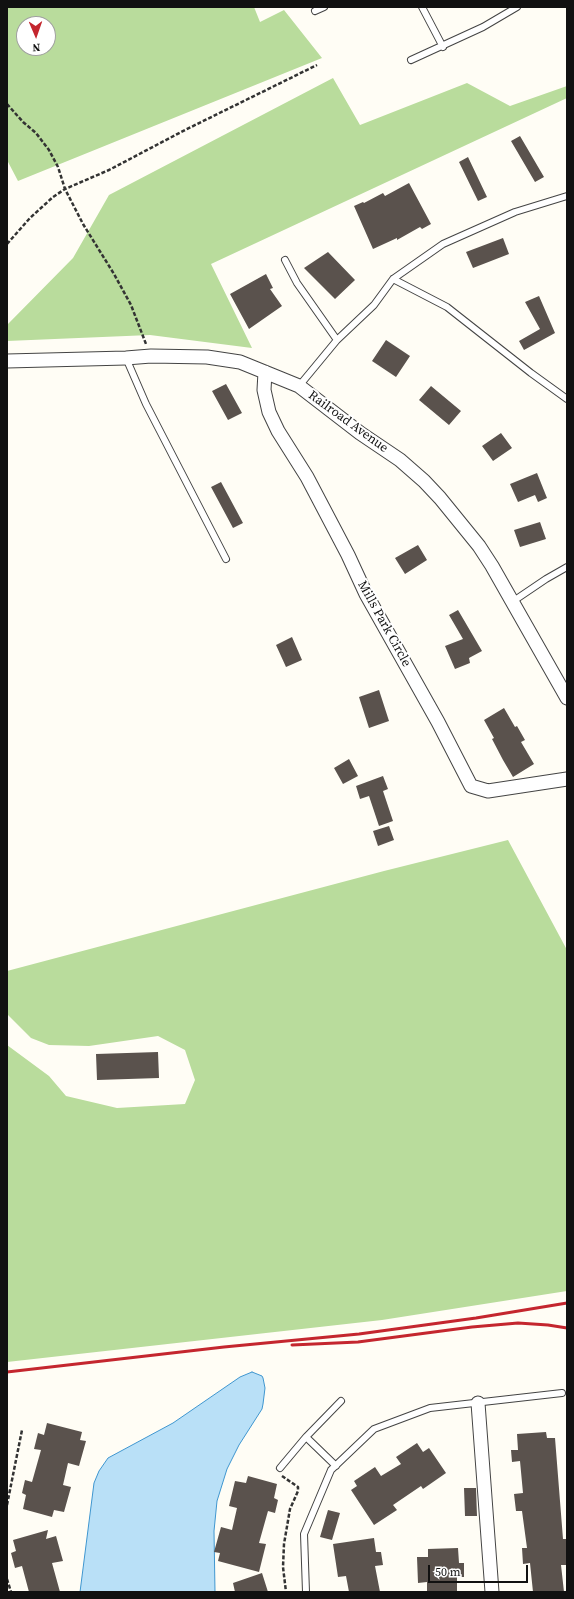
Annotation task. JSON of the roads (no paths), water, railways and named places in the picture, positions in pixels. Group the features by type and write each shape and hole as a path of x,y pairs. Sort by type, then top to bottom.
{"street":[{"name":"Railroad Avenue","path":"7,361 151,356 213,357 240,362 299,386 360,433 400,460 424,481 479,546 492,566 567,698"},
{"name":"Mills Park Circle","path":"265,372 264,390 266,404 278,431 307,477 366,594 438,722 471,786 488,791 567,779"},
{"path":"478,1403 492,1592"}],"lane":[{"path":"315,11 324,7"},
{"path":"422,7 443,47"},
{"path":"411,60 443,47 483,27 517,7"},
{"path":"299,386 337,340 374,306 393,279 443,244 515,212 567,196"},
{"path":"285,260 297,282 337,340"},
{"path":"393,279 448,307 567,400"},
{"path":"126,358 146,404 226,559"},
{"path":"512,602 567,567"},
{"path":"306,1592 304,1534 331,1470 374,1429 430,1408 562,1393"},
{"path":"280,1468 306,1437 341,1401"},
{"path":"306,1437 336,1466"}],"water":[{"path":"252,1372 262,1376 263,1378 265,1388 263,1404 262,1409 239,1445 227,1469 217,1501 214,1531 215,1592 80,1592 94,1483 99,1471 108,1458 173,1423 240,1377"}],"railway":[{"path":"7,1372 224,1347 359,1334 476,1318 567,1303"},
{"path":"292,1345 358,1342 472,1327 518,1323 567,1328"}]}
